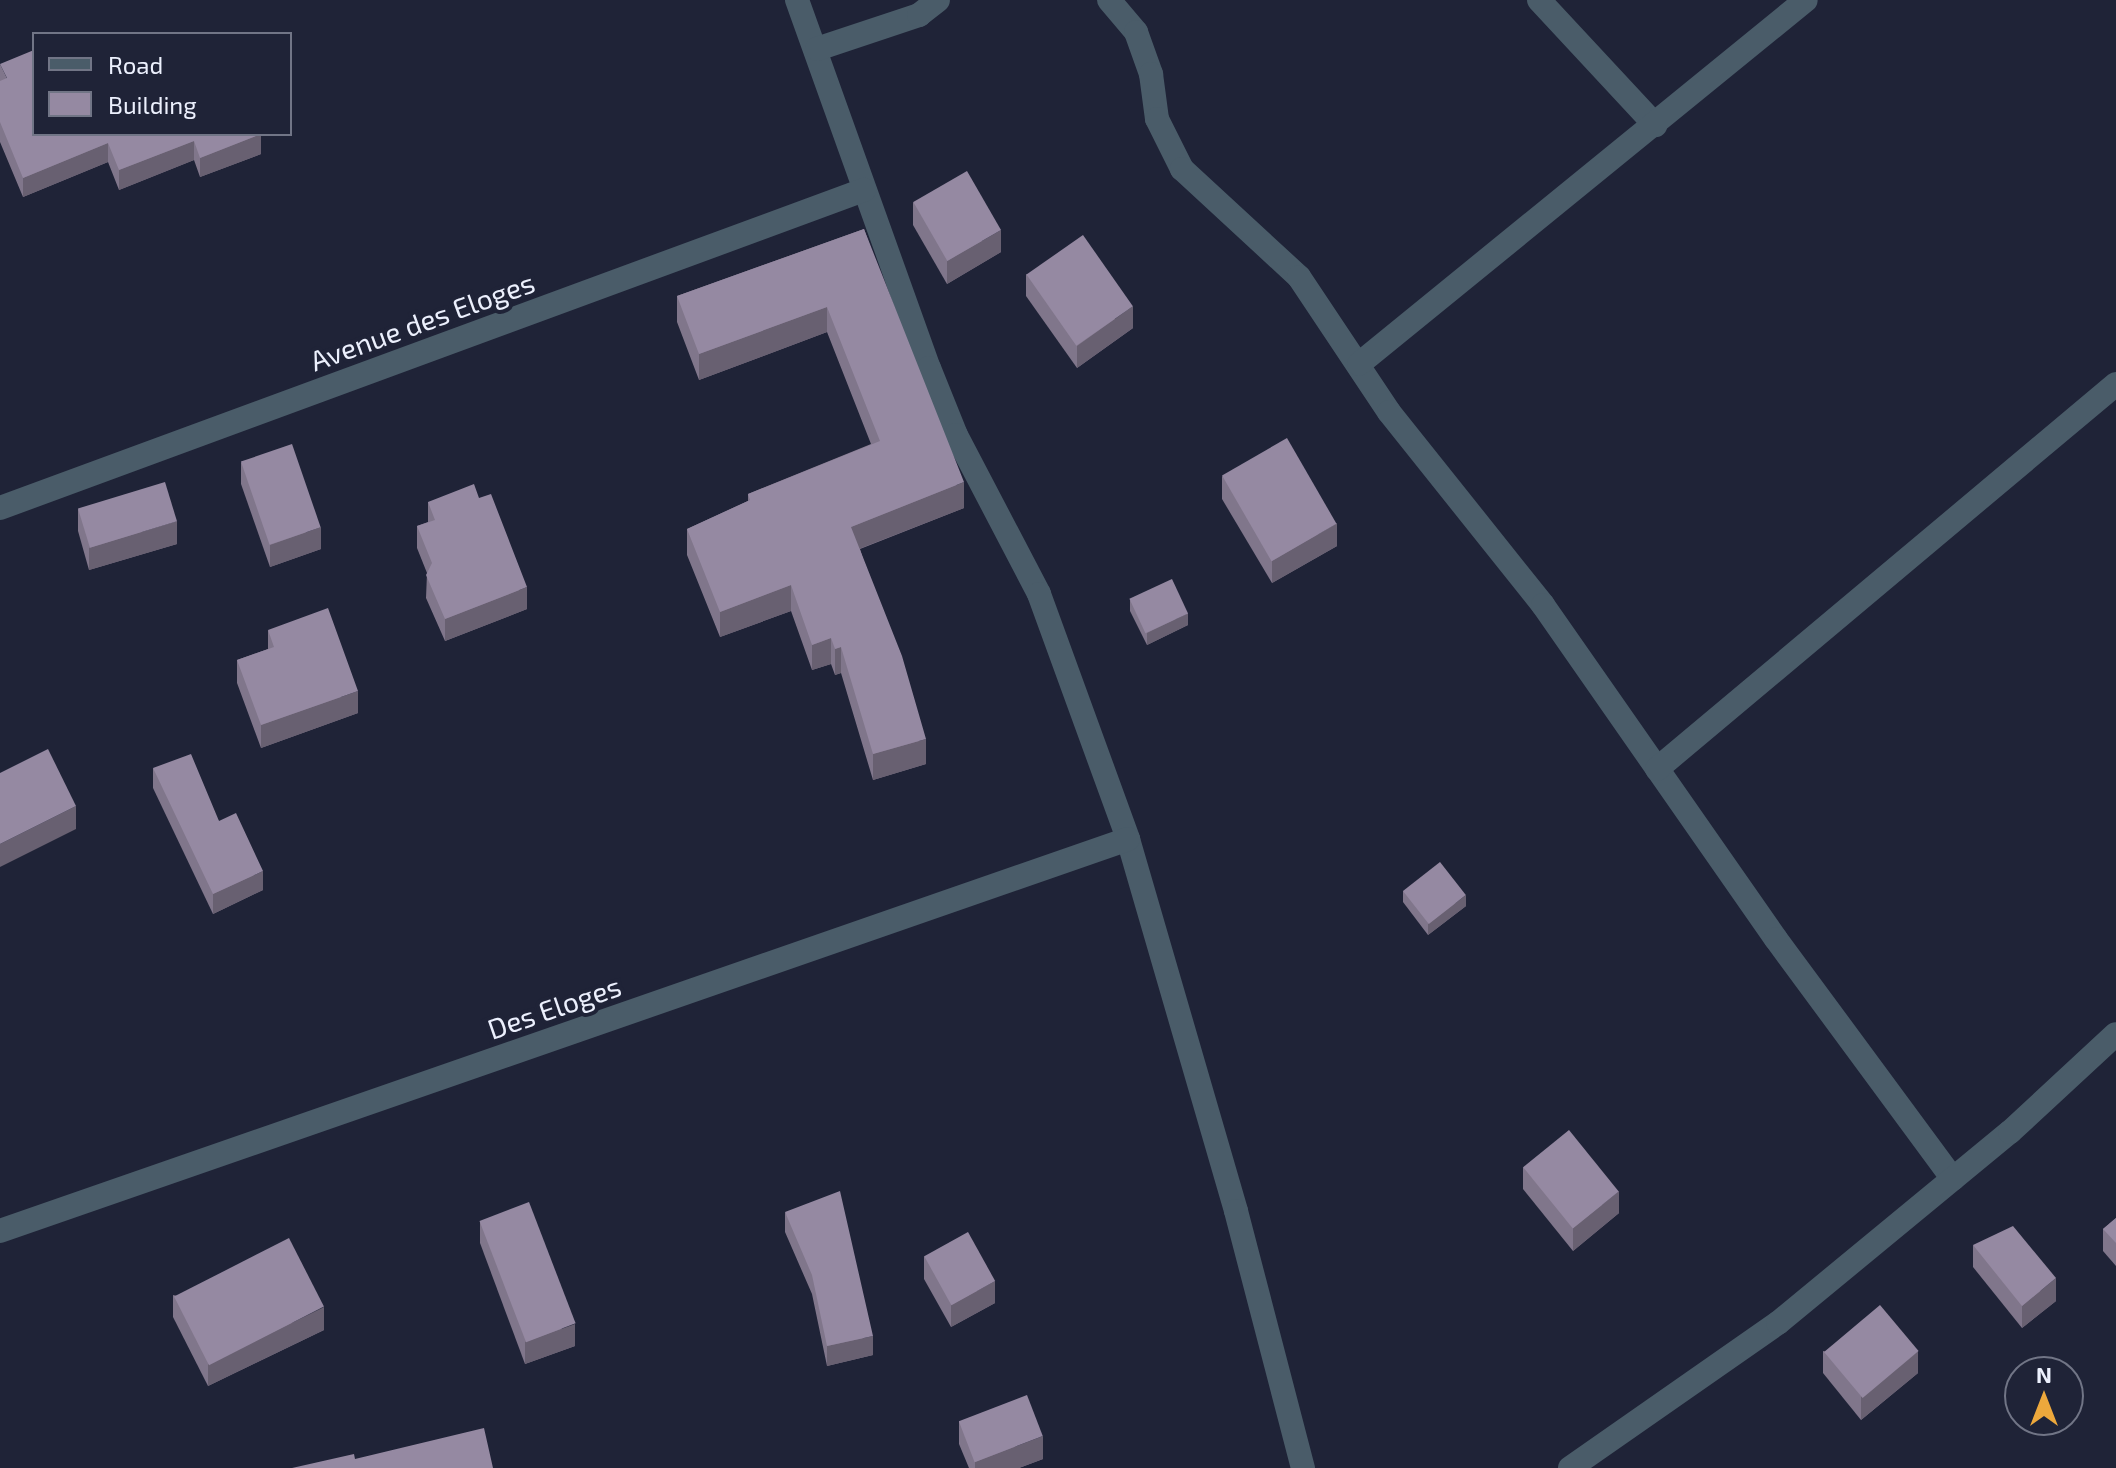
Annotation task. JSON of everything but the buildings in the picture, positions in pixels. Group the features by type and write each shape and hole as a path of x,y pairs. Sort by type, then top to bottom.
{"street":[{"path":"797,0 956,435 1039,594 1128,839 1232,1196 1303,1468"},
{"path":"817,49 919,15 938,0"},
{"path":"1109,0 1136,32 1151,74 1157,119 1182,169 1299,277 1389,412 1543,605 1657,769 1953,1179"},
{"path":"1539,0 1655,125"},
{"path":"1359,364 1806,0"},
{"name":"Avenue des Eloges","path":"0,508 864,190"},
{"path":"1657,769 2116,384"},
{"name":"Des Eloges","path":"0,1231 1128,839"},
{"path":"1570,1468 1778,1323 1953,1179 2116,1034"}]}
